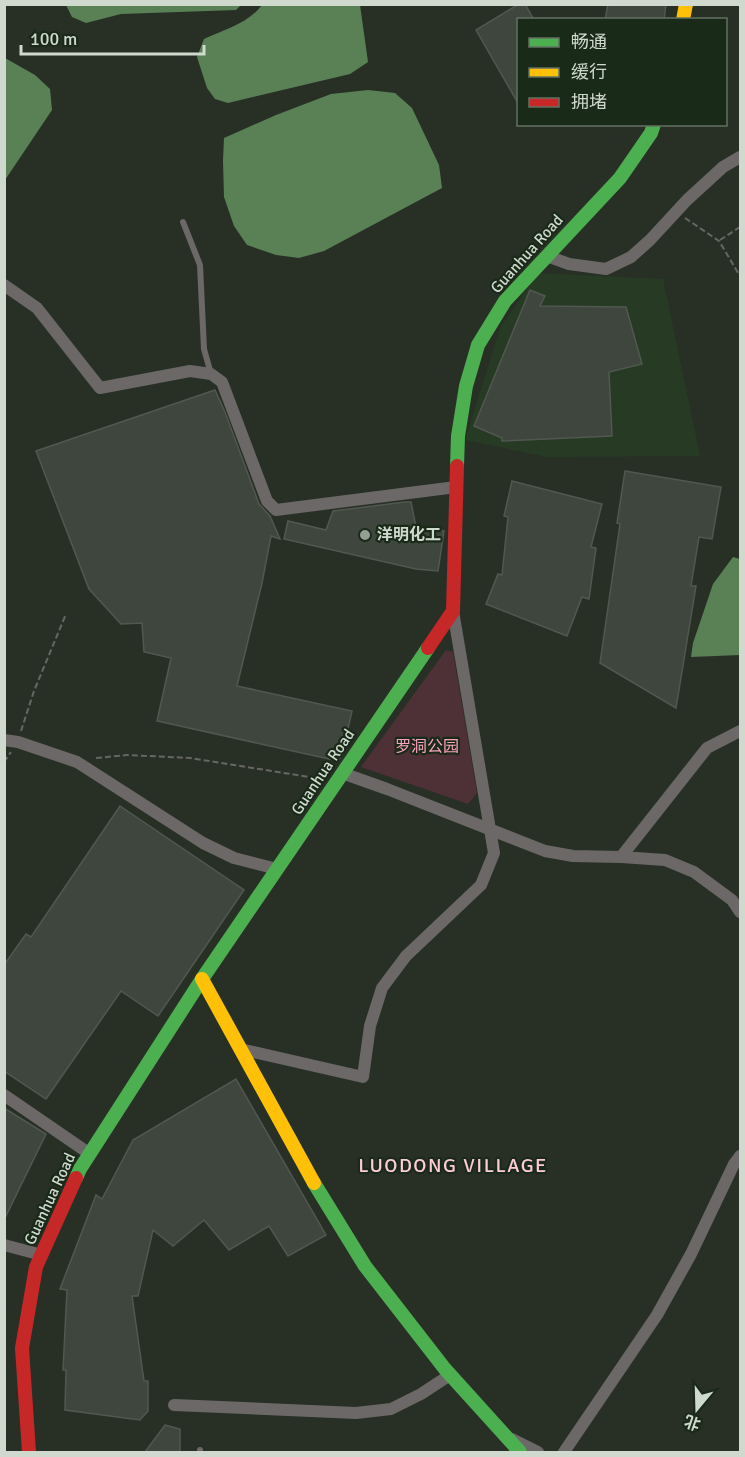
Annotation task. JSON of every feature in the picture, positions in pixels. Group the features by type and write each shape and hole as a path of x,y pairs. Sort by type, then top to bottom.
{"main road":[{"name":"Guanhua Road","path":"29,1452 22,1348 36,1267 80,1169 202,979 453,611 458,436 466,386 478,345 505,301 620,178 651,133 653,126"},
{"path":"202,979 318,1190 365,1266 450,1375 520,1452"}],"street":[{"path":"547,256 569,264 606,269 631,257 723,167 741,157"},
{"path":"4,285 37,308 100,388 190,372 211,374 222,382 267,501 276,510 456,487"},
{"path":"240,1049 363,1077 370,1026 382,988 406,956 481,885 494,853 453,611"},
{"path":"621,857 707,748 741,731"},
{"path":"4,740 18,742 77,762 203,843 234,858 277,869"},
{"path":"339,777 545,851 573,856 665,860 694,872 732,900 741,912"},
{"path":"4,1095 90,1154"},
{"path":"564,1452 657,1315 692,1254 734,1164 741,1156"},
{"path":"4,1245 42,1255"},
{"path":"174,1405 356,1413 391,1409 421,1394 450,1375"},
{"path":"504,1435 538,1452"}],"lane":[{"path":"183,222 201,265 204,349 211,374"}],"path":[{"path":"675,212 719,241 741,276"},
{"path":"719,241 741,227"},
{"path":"4,762 18,742 34,691 66,614"},
{"path":"77,762 127,754 190,758 339,777"}],"shaded area":[{"path":"66,5 241,5 236,10 121,14 86,23 72,17"},
{"path":"262,5 360,5 368,62 350,74 228,103 215,99 207,88 197,57 204,39 250,17"},
{"path":"5,58 35,75 50,89 52,110 5,180"},
{"path":"368,90 395,93 412,108 439,165 442,188 324,251 299,258 276,255 247,245 234,226 224,197 224,138 331,94"},
{"path":"538,273 663,279 700,456 547,457 465,440 500,328"},
{"path":"733,557 740,559 740,655 691,657 693,643 713,584"}],"green space":[{"name":"罗洞公园","path":"446,650 453,652 477,793 468,804 361,767"}],"building":[{"path":"519,4 525,4 533,18 517,18 517,102 476,30"},
{"path":"608,4 666,4 664,18 605,18"},
{"path":"530,290 545,296 540,306 626,307 642,364 609,372 612,436 502,441 502,438 474,426"},
{"path":"215,390 259,504 270,516 280,539 271,536 237,686 352,711 342,755 338,761 157,721 171,658 144,652 142,623 121,624 89,589 36,451"},
{"path":"625,471 721,487 712,539 699,537 691,586 696,586 676,708 600,663 620,524 617,523"},
{"path":"512,481 602,504 591,547 596,548 589,599 582,597 567,636 486,604 498,574 502,575 508,517 504,516"},
{"name":"洋明化工","path":"411,502 416,527 444,531 438,571 416,569 284,539 288,521 326,530 333,511"},
{"path":"120,806 244,890 158,1016 121,991 46,1099 4,1071 4,965 26,934 31,937"},
{"path":"236,1079 326,1235 288,1256 269,1226 229,1250 204,1220 173,1246 153,1230 138,1296 132,1296 144,1381 148,1381 148,1411 140,1420 65,1410 66,1370 63,1370 67,1290 60,1289 96,1195 102,1199 133,1140"},
{"path":"4,1108 46,1134 4,1220"},
{"path":"165,1425 180,1429 180,1452 145,1452"}],"traffic: fast":[{"path":"457,466 458,436 466,386 478,345 505,301 620,178 651,133 653,126"},
{"path":"76,1178 202,979 428,648"},
{"path":"314,1183 365,1266 445,1369 520,1452"}],"traffic: slow":[{"path":"683,18 686,4"},
{"path":"202,979 314,1183"}],"traffic: jam":[{"path":"428,648 453,611 457,466"},
{"path":"29,1452 22,1348 36,1267 76,1178"}],"place":[{"name":"洋明化工","path":"365,535"}],"district":[{"name":"LUODONG VILLAGE","path":"453,1165"}]}
